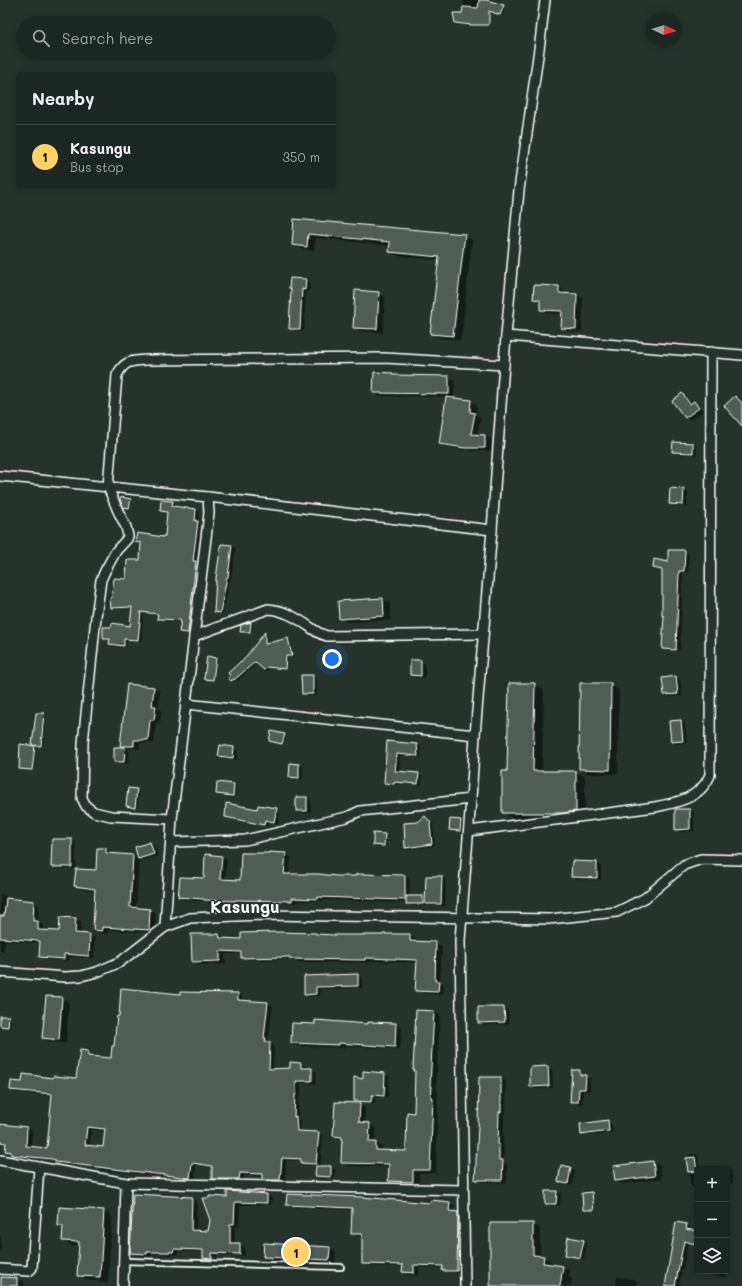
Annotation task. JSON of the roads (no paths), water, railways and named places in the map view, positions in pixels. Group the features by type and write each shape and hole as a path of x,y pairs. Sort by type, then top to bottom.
{"street":[{"path":"466,1286 465,1210 463,1190 461,917 469,831 474,735 519,190 545,0"},
{"path":"506,336 742,355"},
{"path":"469,831 674,804 699,792 707,783 710,776 711,352"},
{"path":"172,819 111,816 94,812 86,806 82,798 84,743 101,580 116,551 128,536 126,527 108,487 117,375 123,366 128,362 147,360 385,358 504,365"},
{"path":"0,476 208,496 492,530"},
{"path":"166,927 172,819 208,513 208,496"},
{"path":"194,636 268,608 280,610 308,626 316,633 327,636 483,634"},
{"path":"186,704 474,735"},
{"path":"170,842 245,840 347,817 360,811 471,799"},
{"path":"0,972 65,977 81,976 97,972 120,962 166,927 190,918 263,915 549,919 617,912 645,898 684,865 701,859 742,860"},
{"path":"0,1160 126,1183 463,1190"},
{"path":"0,1269 29,1272 32,1268 40,1167"},
{"path":"123,1286 126,1183"}],"lane":[{"path":"124,1261 341,1267"}],"place":[{"name":"Kasungu","path":"296,1252"}],"district":[{"name":"Kasungu","path":"245,906"}]}
